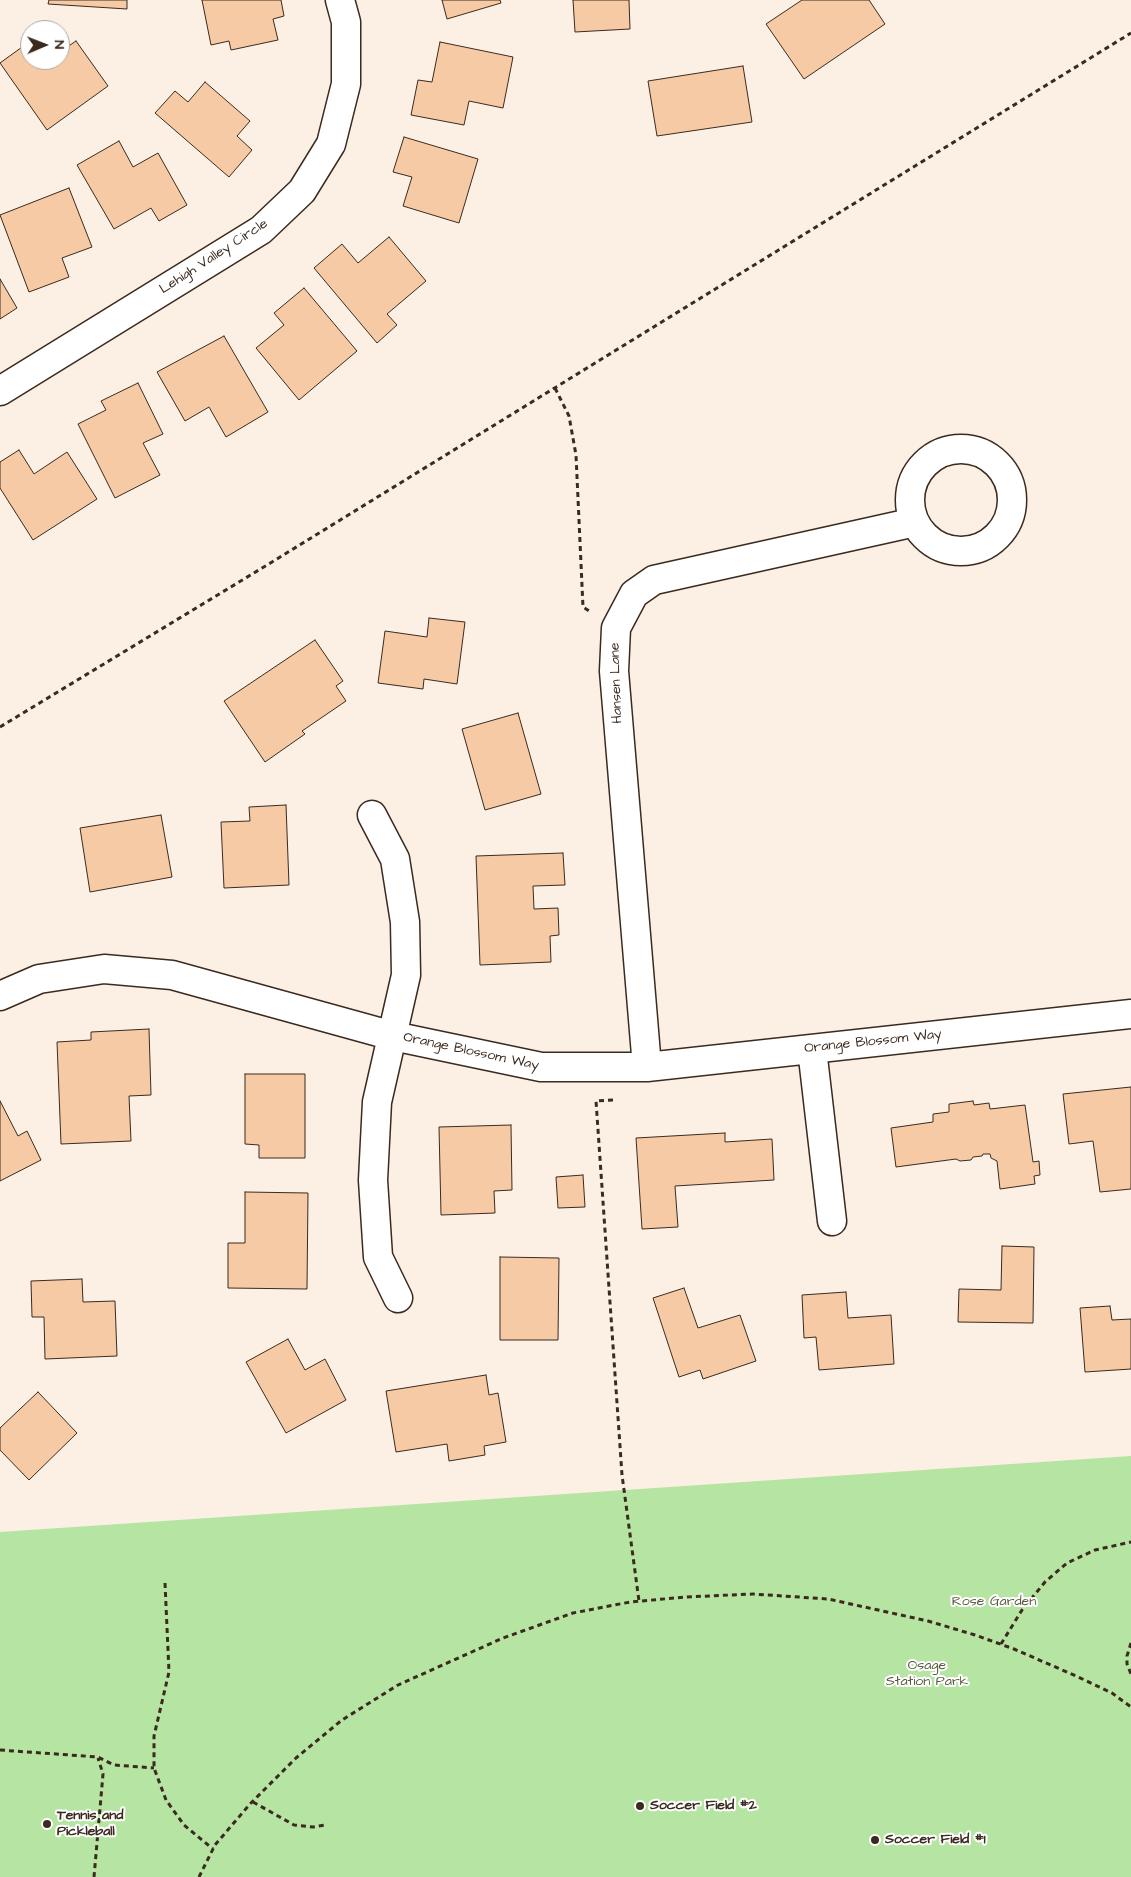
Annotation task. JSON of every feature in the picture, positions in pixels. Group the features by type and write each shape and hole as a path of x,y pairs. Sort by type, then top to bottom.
{"street":[{"name":"Lehigh Valley Circle","path":"0,391 261,230 302,191 331,144 346,84 346,22 340,0"},
{"name":"Hansen Lane","path":"647,1067 614,671 616,628 634,594 654,580 915,522"},
{"path":"372,814 395,859 405,922 406,975 377,1102 374,1180 378,1257 398,1298"},
{"name":"Orange Blossom Way","path":"0,996 39,979 104,969 172,975 393,1036 541,1067 647,1067 1131,1014"},
{"path":"812,1049 832,1221"}],"path":[{"path":"0,727 264,568 1131,33"},
{"path":"555,388 569,416 576,455 583,607 616,628"},
{"path":"613,1100 596,1101 622,1475 639,1601"},
{"path":"1001,1644 1022,1610 1046,1582 1067,1563 1095,1550 1131,1542"},
{"path":"165,1583 170,1672 154,1736 154,1768 170,1806 184,1825 213,1849"},
{"path":"199,1877 215,1845 252,1802 296,1758 342,1720 398,1685 503,1638 573,1613 639,1601 753,1594 828,1599 928,1621 1001,1644 1076,1676 1112,1694 1131,1708"},
{"path":"1131,1643 1126,1656 1131,1674"},
{"path":"0,1750 98,1757 114,1764 154,1768"},
{"path":"94,1877 103,1774 98,1757"},
{"path":"252,1802 294,1825 312,1827 325,1825"}],"green space":[{"name":"Osage Station Park","path":"1131,1456 1131,1877 0,1877 0,1532"}],"building":[{"path":"49,0 127,0 127,9 48,4"},
{"path":"202,0 281,0 284,16 273,19 278,40 231,50 229,41 211,45"},
{"path":"442,0 500,0 501,3 447,19"},
{"path":"573,0 629,0 630,29 575,32"},
{"path":"802,0 869,0 885,24 804,79 766,24"},
{"path":"76,41 108,86 47,130 0,63 20,49 20,70 70,70 70,45"},
{"path":"440,42 513,57 503,108 469,101 464,125 411,115 418,80 432,82"},
{"path":"743,66 752,122 657,136 648,81"},
{"path":"205,82 250,121 237,136 252,150 229,177 155,113 175,91 188,102"},
{"path":"404,137 478,159 459,223 403,206 412,177 393,172"},
{"path":"119,141 133,167 158,153 187,205 159,221 151,208 114,229 77,165"},
{"path":"69,188 92,247 62,258 69,277 29,292 0,215"},
{"path":"389,237 426,281 387,314 397,325 377,343 314,268 342,244 358,263"},
{"path":"0,279 17,308 0,319"},
{"path":"304,288 357,351 299,400 256,348 284,325 274,313"},
{"path":"224,336 268,412 226,437 209,407 185,421 157,372"},
{"path":"138,383 163,434 143,443 160,475 115,498 78,424 106,410 101,401"},
{"path":"19,450 34,474 67,452 97,499 33,540 0,488 0,462"},
{"path":"429,618 465,622 457,684 424,679 423,689 378,683 385,631 427,637"},
{"path":"315,640 343,681 336,686 346,701 302,731 305,734 265,762 224,701"},
{"path":"518,713 541,794 485,810 462,729"},
{"path":"286,805 289,885 224,888 221,822 250,821 249,807"},
{"path":"161,815 172,877 90,892 80,828"},
{"path":"563,853 565,885 533,886 534,909 558,908 559,935 550,936 551,962 480,965 476,856"},
{"path":"149,1029 151,1095 129,1096 131,1141 61,1144 57,1042 91,1040 91,1032"},
{"path":"245,1074 305,1074 305,1158 259,1158 259,1145 245,1144"},
{"path":"1131,1087 1131,1189 1100,1192 1093,1141 1069,1144 1063,1094"},
{"path":"0,1101 18,1136 27,1131 41,1160 0,1181"},
{"path":"973,1101 974,1105 989,1103 990,1109 1025,1105 1033,1162 1039,1161 1040,1175 1034,1176 1035,1184 1000,1189 997,1161 991,1158 990,1154 973,1157 971,1160 960,1161 956,1159 896,1167 891,1128 933,1122 933,1114 949,1112 949,1104"},
{"path":"511,1125 512,1190 494,1191 495,1213 441,1215 439,1127"},
{"path":"725,1133 725,1142 772,1139 774,1180 675,1186 678,1227 642,1229 636,1138"},
{"path":"583,1175 585,1207 558,1208 556,1177"},
{"path":"245,1192 308,1193 307,1289 228,1288 228,1243 245,1243"},
{"path":"1002,1246 1034,1247 1033,1323 958,1322 959,1289 1001,1290"},
{"path":"500,1257 559,1258 558,1340 500,1340"},
{"path":"82,1279 83,1302 115,1301 117,1356 45,1359 44,1317 32,1317 31,1281"},
{"path":"684,1288 698,1328 740,1315 756,1361 703,1379 700,1370 679,1377 653,1298"},
{"path":"846,1292 848,1318 891,1315 894,1364 819,1370 816,1337 804,1338 802,1295"},
{"path":"1110,1306 1112,1320 1131,1319 1131,1369 1085,1372 1080,1308"},
{"path":"288,1339 305,1370 325,1359 346,1400 286,1433 246,1362"},
{"path":"486,1375 489,1395 498,1393 506,1442 484,1446 485,1455 449,1461 447,1444 396,1452 386,1391"},
{"path":"38,1392 77,1433 29,1480 0,1450 0,1428"}],"place":[{"name":"Soccer Field #2","path":"640,1806"},
{"name":"Tennis and Pickleball","path":"47,1824"},
{"name":"Soccer Field #1","path":"875,1840"}],"park label":[{"name":"Rose Garden","path":"994,1602"}]}
